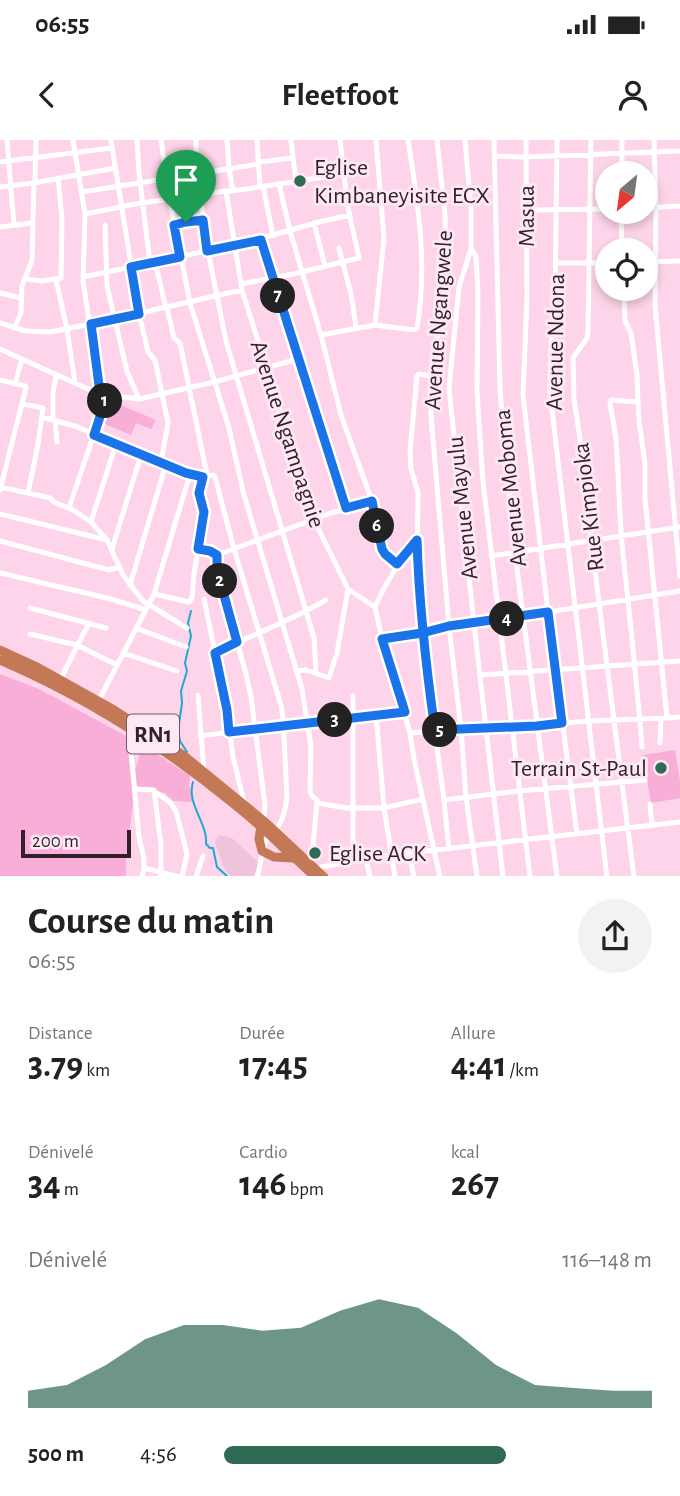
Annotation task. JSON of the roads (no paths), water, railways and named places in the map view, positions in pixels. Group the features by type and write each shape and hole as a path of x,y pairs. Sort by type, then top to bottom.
{"highway":[{"name":"RN1","path":"0,650 36,666 152,734 244,804 296,855 314,868"},
{"name":"RN1","path":"0,660 95,707 200,777 263,824"},
{"path":"263,824 259,838 262,851 274,857 296,855"}],"street":[{"path":"7,140 14,225"},
{"path":"14,328 21,315 22,286 32,260 36,140"},
{"path":"73,140 85,214 83,277 100,393"},
{"path":"111,140 139,314 148,352 155,360 168,425 163,463 130,585"},
{"path":"137,140 143,204 153,262 174,338 180,343 205,476 199,493 204,512 191,601 154,594"},
{"path":"161,140 190,303 229,428 244,495 302,689 311,746 310,791 317,801 353,808 384,808 424,799"},
{"path":"196,140 207,251 226,341 306,612 315,647 316,673"},
{"name":"Avenue Ngampagnie","path":"227,140 234,246 241,287 314,520 348,589"},
{"path":"257,140 262,186 272,236"},
{"path":"291,140 296,181"},
{"path":"0,323 37,332 67,329 190,303 272,278 357,259 359,256 350,215 340,140"},
{"path":"375,325 384,238 376,140"},
{"path":"321,335 375,325 414,330 417,326 422,262 408,140"},
{"name":"Avenue Ngangwele","path":"436,140 445,215 446,255 432,376 431,415 466,797 477,876"},
{"name":"Avenue Mayulu","path":"465,140 471,209 471,249 459,287 449,388 503,876"},
{"name":"Avenue Moboma","path":"494,140 500,390 515,553 557,876"},
{"name":"Masua","path":"526,140 527,299 523,395 577,834"},
{"name":"Avenue Ndona","path":"557,140 555,307 550,393 607,876"},
{"name":"Rue Kimpioka","path":"591,140 588,335 573,358 574,399 634,876"},
{"path":"622,140 622,161"},
{"path":"654,140 654,161"},
{"path":"0,162 112,148"},
{"path":"495,156 680,151"},
{"path":"82,192 293,158"},
{"path":"0,187 115,168"},
{"path":"85,214 344,174"},
{"path":"25,279 61,278 62,219 58,178"},
{"path":"279,184 289,231 321,335 341,415 372,501 382,549 397,564"},
{"path":"658,207 680,206"},
{"path":"526,211 595,209"},
{"path":"83,277 261,240 350,215"},
{"path":"174,225 203,220"},
{"path":"0,227 32,223"},
{"path":"314,223 325,266"},
{"path":"105,225 106,273 127,371 139,399"},
{"path":"261,240 346,508"},
{"path":"339,248 356,327"},
{"path":"471,249 476,256 478,294 477,392 483,482 530,876"},
{"path":"658,261 680,261"},
{"path":"556,262 595,263"},
{"path":"55,280 67,329 75,383"},
{"path":"0,293 21,298"},
{"path":"624,301 625,321 631,333 637,375 648,533 662,662 664,718 660,743"},
{"path":"655,301 678,527 680,576"},
{"path":"0,349 100,393 139,399 298,359"},
{"path":"15,384 22,359"},
{"path":"56,375 53,393 57,442"},
{"path":"432,376 418,375 410,451 411,469 418,492 417,570 422,633 449,849"},
{"path":"0,380 26,387 0,488 50,498 91,523 107,540 119,567 147,608"},
{"path":"69,508 107,395"},
{"path":"638,402 610,402 616,438 622,536 642,747"},
{"path":"22,404 43,407 28,493"},
{"path":"43,417 78,427 190,474 215,477 281,705 284,726 287,797 281,823 265,843 257,876"},
{"path":"91,523 116,444"},
{"path":"112,549 141,455"},
{"path":"98,702 154,594 190,474"},
{"path":"198,549 217,555 372,501"},
{"path":"0,513 107,540"},
{"path":"491,556 678,527"},
{"path":"417,540 397,564 376,607 382,639 410,733 440,876"},
{"path":"0,541 108,570 119,567"},
{"path":"217,555 217,570 246,674 256,729 265,805 263,824"},
{"path":"0,573 147,608 187,628"},
{"path":"296,671 306,670 328,678 330,676 337,653 348,589 376,607"},
{"path":"382,639 680,590"},
{"path":"204,599 244,804"},
{"path":"215,653 306,612 326,600"},
{"path":"30,608 106,628"},
{"path":"60,680 89,623"},
{"path":"136,628 186,648"},
{"path":"30,634 77,645 117,665"},
{"path":"123,653 177,671"},
{"path":"480,675 680,661"},
{"path":"198,695 204,771"},
{"path":"353,696 353,862"},
{"path":"200,736 405,712"},
{"path":"376,714 384,808 396,876"},
{"path":"410,733 680,717"},
{"path":"135,733 130,742 144,869 142,876"},
{"path":"444,800 645,780"},
{"path":"135,789 154,790 170,802 176,811 187,854 179,876 144,869"},
{"path":"154,790 162,874"},
{"path":"317,801 314,868 409,853 680,822"},
{"path":"650,804 652,826"},
{"path":"262,863 287,846"},
{"path":"409,853 414,876"},
{"path":"196,876 204,856"},
{"path":"366,859 370,876"}],"waterway":[{"path":"187,752 180,741 178,731 181,691 187,671 185,663 191,636 188,623 191,611"},
{"path":"193,782 192,798 204,829 206,844 213,848 217,867 227,876"}],"place":[{"name":"Eglise Kimbaneyisite ECX","path":"300,181"},
{"name":"Terrain St-Paul","path":"661,768"},
{"name":"Eglise ACK","path":"315,853"}]}
